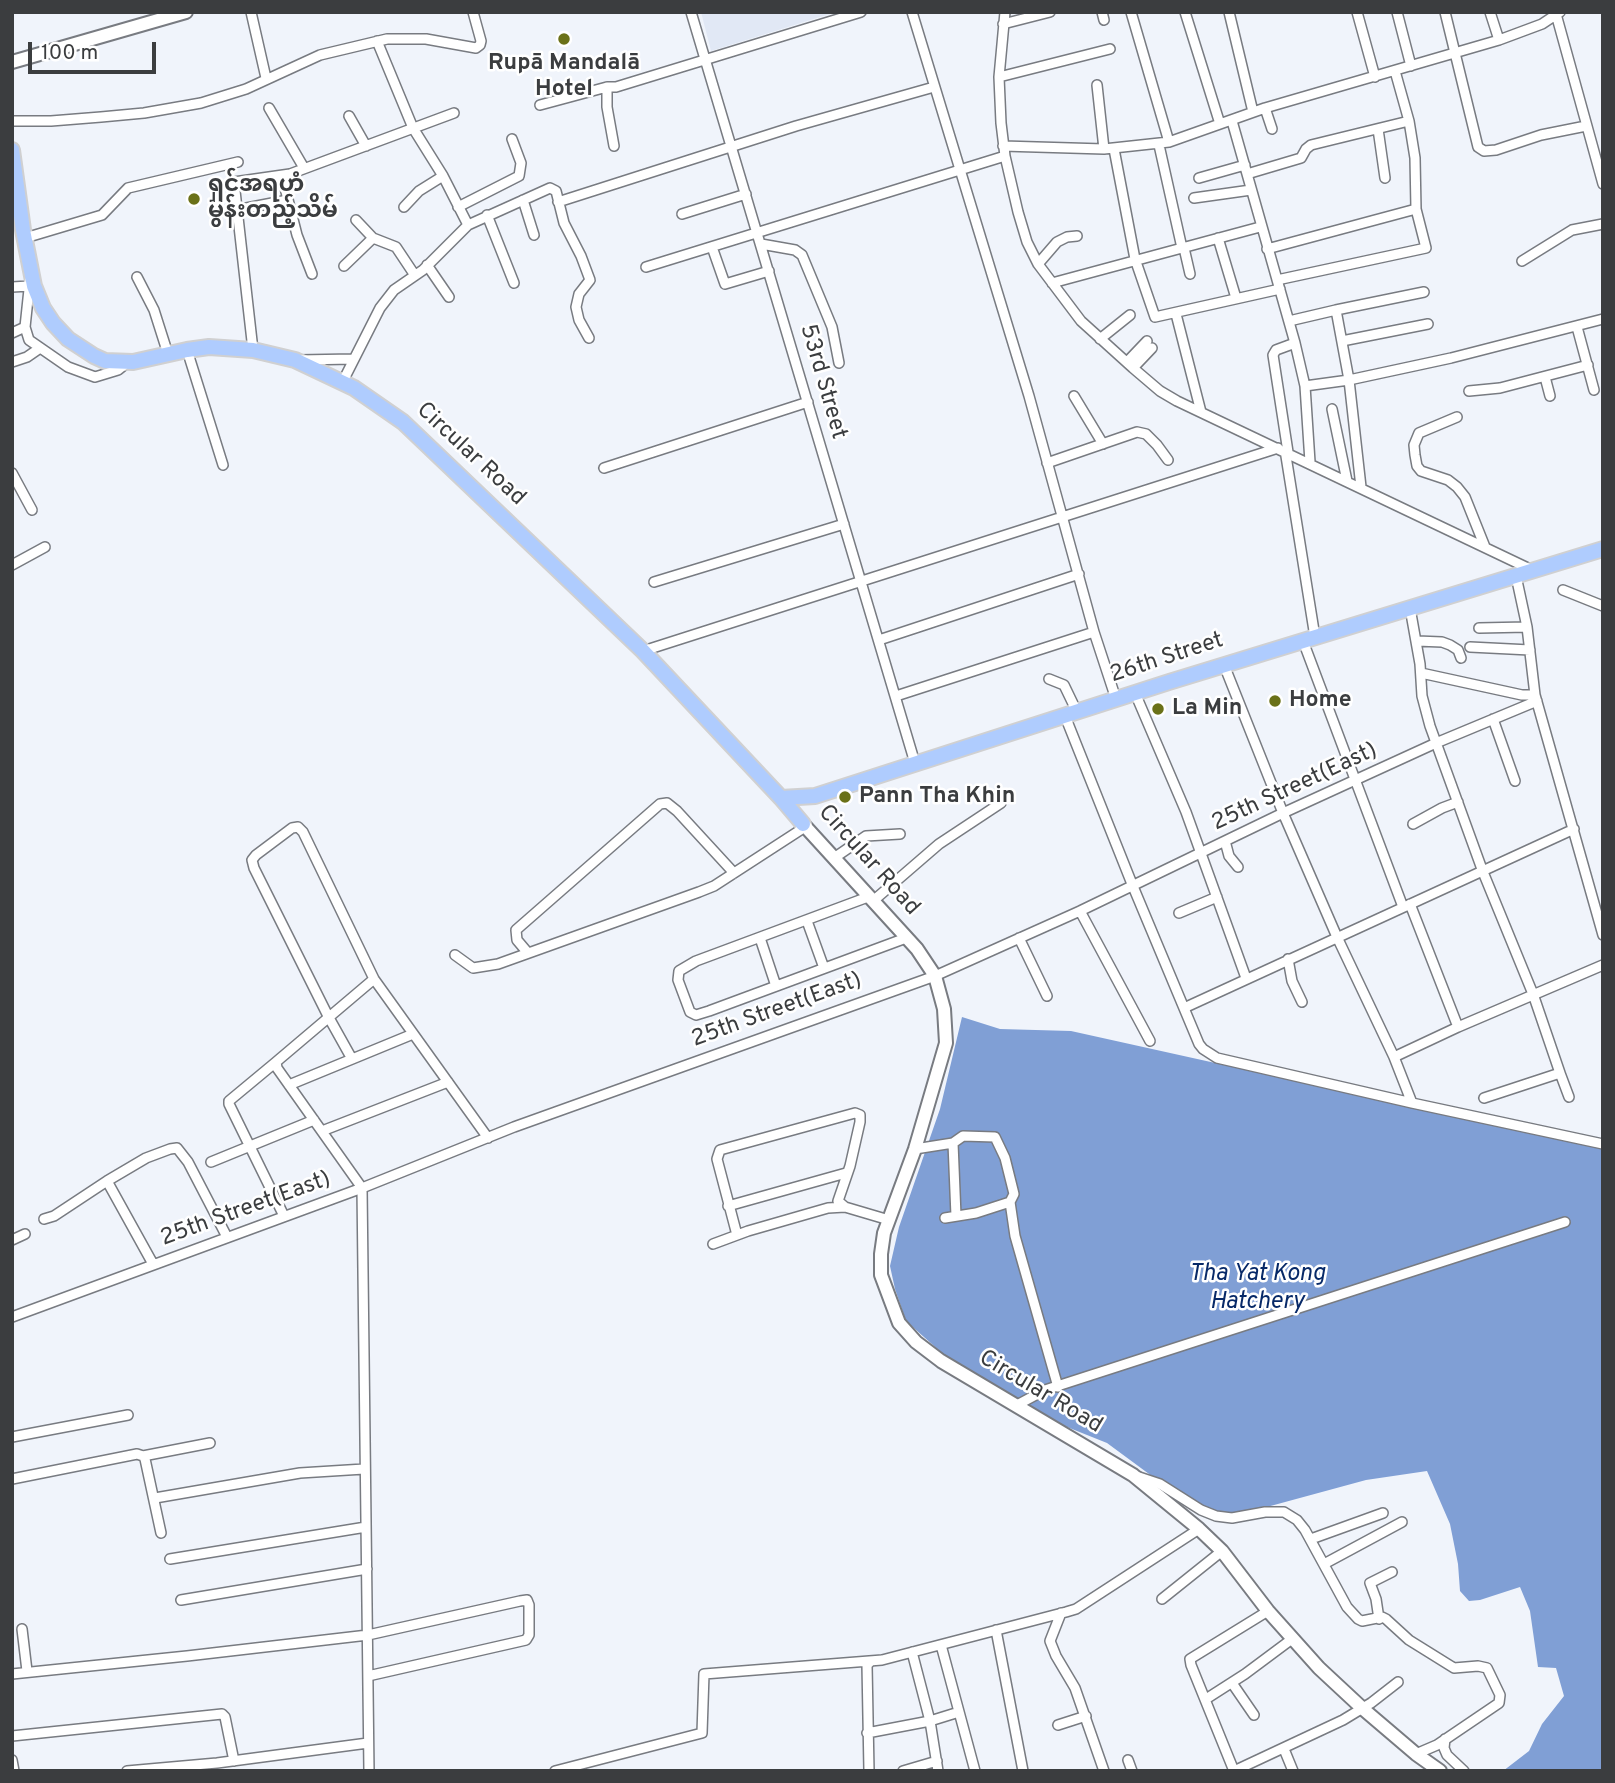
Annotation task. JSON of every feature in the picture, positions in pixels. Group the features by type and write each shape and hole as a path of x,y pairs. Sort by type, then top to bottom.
{"main road":[{"name":"Circular Road","path":"12,150 20,233 43,309 60,332 105,361 128,362 187,350 253,350 295,360 354,388 403,422 643,651 781,797 804,826"},
{"name":"26th Street","path":"781,797 816,796 1224,665 1603,550"},
{"path":"804,826 806,807 816,796"}],"street":[{"path":"12,62 186,12"},
{"path":"251,12 266,78"},
{"path":"12,121 51,121 144,113 201,103 246,89 320,55 393,38 426,39 476,48 481,41 473,12"},
{"name":"53rd Street","path":"691,12 915,763"},
{"path":"540,106 607,87 616,87 861,12"},
{"path":"912,12 1116,699"},
{"path":"1005,12 999,77 1004,151 1018,212 1027,242 1038,264 1076,314 1100,339 1160,391 1532,570"},
{"path":"1003,24 1050,12"},
{"path":"1131,12 1164,144 1190,274"},
{"path":"1185,12 1220,124"},
{"path":"1228,12 1253,112"},
{"path":"1357,12 1375,77"},
{"path":"1396,12 1410,66"},
{"path":"1444,12 1478,147 1496,150 1541,135 1586,126"},
{"path":"1490,12 1499,40"},
{"path":"646,267 958,170 1004,151 1109,149 1164,144 1265,108 1499,40 1542,24 1558,13 1603,184"},
{"path":"377,41 413,128 468,225"},
{"path":"999,77 1110,49"},
{"path":"1097,85 1135,260 1155,317 1176,314 1278,284 1426,248 1416,209 1415,158 1409,121 1395,71"},
{"path":"607,87 607,107 614,146"},
{"path":"558,202 732,146 934,87"},
{"path":"269,108 304,168"},
{"path":"1265,108 1272,129"},
{"path":"253,350 234,182 282,177 454,113"},
{"path":"349,116 366,146"},
{"path":"1232,121 1305,386 1310,463"},
{"path":"1199,178 1301,158 1311,145 1409,121"},
{"path":"1377,129 1385,177"},
{"path":"458,207 519,176 521,163 512,139"},
{"path":"20,233 103,215 128,188 238,162"},
{"path":"282,177 297,235 312,274"},
{"path":"404,207 418,191 443,177"},
{"path":"342,383 380,308 394,290 427,265 468,225 553,188 564,223 590,280 579,294 576,307 579,320 589,338"},
{"path":"1194,198 1251,190"},
{"path":"682,214 746,194"},
{"path":"236,209 288,200"},
{"path":"523,200 534,236"},
{"path":"1267,249 1416,209"},
{"path":"487,215 514,283"},
{"path":"356,220 373,238 396,247 414,274"},
{"path":"1522,261 1572,230 1603,223"},
{"path":"1052,283 1261,227"},
{"path":"1038,264 1057,242 1077,236"},
{"path":"344,267 373,238"},
{"path":"1218,238 1236,298"},
{"path":"761,244 795,250 802,255 832,327 839,363"},
{"path":"712,247 725,284 769,271"},
{"path":"427,265 449,297"},
{"path":"31,269 25,327 29,340 68,367 95,377 118,370 128,362"},
{"path":"136,276 154,310 168,354"},
{"path":"12,287 29,286"},
{"path":"1289,321 1424,292"},
{"path":"1336,310 1349,380 1361,487"},
{"path":"1100,339 1130,314"},
{"path":"1176,314 1201,412"},
{"path":"1305,386 1349,380 1451,358 1603,319"},
{"path":"1342,341 1428,324"},
{"path":"12,333 25,327"},
{"path":"1577,327 1594,390"},
{"path":"1295,343 1276,350 1273,355 1309,639 1357,780 1458,1027"},
{"path":"1130,365 1149,344"},
{"path":"12,362 27,357 40,348"},
{"path":"187,350 223,465"},
{"path":"295,360 354,359"},
{"path":"1469,391 1490,390 1588,366"},
{"path":"1545,377 1550,396"},
{"path":"1074,396 1103,444"},
{"path":"604,468 808,402"},
{"path":"1332,410 1348,481"},
{"path":"1457,417 1419,433 1414,444 1417,466 1422,471 1448,480 1457,487 1465,497 1485,547"},
{"path":"1047,463 1141,432 1157,444 1168,460"},
{"path":"643,651 1060,516 1284,450"},
{"path":"12,473 32,510"},
{"path":"654,582 844,524"},
{"path":"12,565 45,547"},
{"path":"879,640 1079,574"},
{"path":"1516,576 1527,627 1536,698 1603,935"},
{"path":"1563,590 1603,606"},
{"path":"1410,608 1417,641 1424,709 1483,872 1533,994 1569,1097"},
{"path":"1479,628 1527,627"},
{"path":"896,696 1094,632"},
{"path":"1417,641 1450,645 1458,650 1461,658"},
{"path":"1471,647 1530,650"},
{"path":"1224,665 1283,813 1337,937 1394,1057 1412,1104"},
{"path":"1421,673 1536,698"},
{"path":"1049,679 1064,685 1071,714 1132,884 1201,1048 1217,1058 1412,1104 1603,1144"},
{"path":"1135,693 1201,853 1246,978"},
{"name":"25th Street(East)","path":"12,1317 362,1188 488,1138 935,976 1536,698"},
{"path":"1493,719 1515,781"},
{"path":"1413,824 1458,802"},
{"path":"527,953 517,940 516,930 589,864 664,803 677,811 734,873"},
{"path":"906,938 696,1015 690,1012 685,1004 678,980 679,971 696,961 871,899 939,844 1001,803"},
{"path":"455,955 473,968 498,964 699,892 734,873 804,826"},
{"name":"Circular Road","path":"804,826 906,938 935,976 944,1009 946,1043 915,1149 889,1220 881,1254 881,1275 899,1323 916,1342 941,1361 1133,1475 1199,1529 1222,1551 1292,1639 1362,1708 1440,1771"},
{"path":"352,1059 254,868 252,860 292,828 298,827 303,832 374,979 488,1138"},
{"path":"1184,1007 1574,829"},
{"path":"834,858 866,836 900,834"},
{"path":"1225,841 1229,856 1238,867"},
{"path":"1179,913 1217,897"},
{"path":"1080,911 1150,1041"},
{"path":"807,921 824,968"},
{"path":"760,938 776,986"},
{"path":"1020,938 1047,996"},
{"path":"1288,959 1295,989 1302,1002"},
{"path":"1394,1057 1603,965"},
{"path":"284,1216 229,1101 374,979"},
{"path":"289,1085 413,1034"},
{"path":"276,1062 277,1068 362,1188 369,1771"},
{"path":"1485,1098 1560,1073"},
{"path":"321,1131 448,1082"},
{"path":"737,1236 716,1155 720,1150 855,1113 860,1115 860,1122 850,1166 838,1201 845,1207"},
{"path":"211,1162 314,1120"},
{"path":"915,1149 953,1143 963,1136 995,1137 1005,1158 1014,1194 1010,1202 1015,1236 1058,1387"},
{"path":"953,1143 956,1216"},
{"path":"44,1219 49,1220 146,1158 177,1148 188,1162 227,1237"},
{"path":"728,1206 846,1173"},
{"path":"107,1181 153,1264"},
{"path":"945,1218 976,1213 1010,1202"},
{"path":"713,1244 828,1208 845,1207 889,1220"},
{"path":"1017,1405 1031,1396 1565,1222"},
{"path":"12,1240 24,1234"},
{"path":"12,1437 128,1415"},
{"path":"12,1479 137,1454 143,1456 210,1443"},
{"path":"143,1456 155,1498 161,1533"},
{"path":"155,1498 300,1473 364,1469"},
{"path":"1133,1475 1160,1484 1201,1510 1216,1516 1232,1518 1265,1512 1284,1512 1297,1520 1311,1539 1347,1607 1362,1621 1382,1617 1414,1644 1454,1668 1483,1666 1490,1672 1501,1702 1445,1739 1416,1754"},
{"path":"1311,1539 1383,1513"},
{"path":"1324,1564 1402,1522"},
{"path":"170,1559 366,1527"},
{"path":"555,1771 702,1733 704,1675 882,1660 1076,1609 1199,1529"},
{"path":"1162,1599 1222,1551"},
{"path":"181,1600 367,1569"},
{"path":"1379,1619 1370,1583 1392,1572"},
{"path":"12,1674 368,1635 527,1600 529,1635 526,1640 368,1676"},
{"path":"1268,1611 1192,1657 1191,1665 1234,1771 1343,1720 1398,1682"},
{"path":"1061,1613 1050,1641 1055,1656 1075,1688 1104,1771"},
{"path":"22,1629 27,1671"},
{"path":"996,1630 1023,1771"},
{"path":"1206,1699 1292,1639"},
{"path":"941,1645 975,1771"},
{"path":"903,1771 937,1766 930,1721 912,1653"},
{"path":"869,1771 871,1732 867,1665 870,1662"},
{"path":"1232,1683 1254,1715"},
{"path":"871,1732 930,1721 959,1712"},
{"path":"12,1736 222,1714 225,1717 234,1761"},
{"path":"1058,1725 1086,1716"},
{"path":"1445,1739 1444,1748 1447,1755 1464,1771"},
{"path":"127,1771 234,1761 368,1743"},
{"path":"1284,1749 1293,1771"},
{"path":"12,1760 14,1771"},
{"path":"1128,1760 1132,1771"}],"shaded area":[{"path":"701,12 836,12 711,51"}],"water":[{"name":"Tha Yat Kong Hatchery","path":"962,1017 1000,1029 1071,1031 1603,1149 1603,1771 1503,1771 1529,1751 1542,1724 1564,1696 1556,1668 1538,1667 1530,1611 1520,1587 1469,1601 1460,1591 1450,1524 1427,1471 1366,1480 1230,1517 1168,1488 1107,1443 1042,1417 952,1362 906,1321 890,1266 899,1227 940,1109"}],"place":[{"name":"Rupā Mandalā Hotel","path":"564,39"},
{"name":"ရှင်အရဟံ မွန်းတည့်သိမ်","path":"194,199"},
{"name":"Home","path":"1275,701"},
{"name":"La Min","path":"1158,709"},
{"name":"Pann Tha Khin","path":"845,797"}]}
